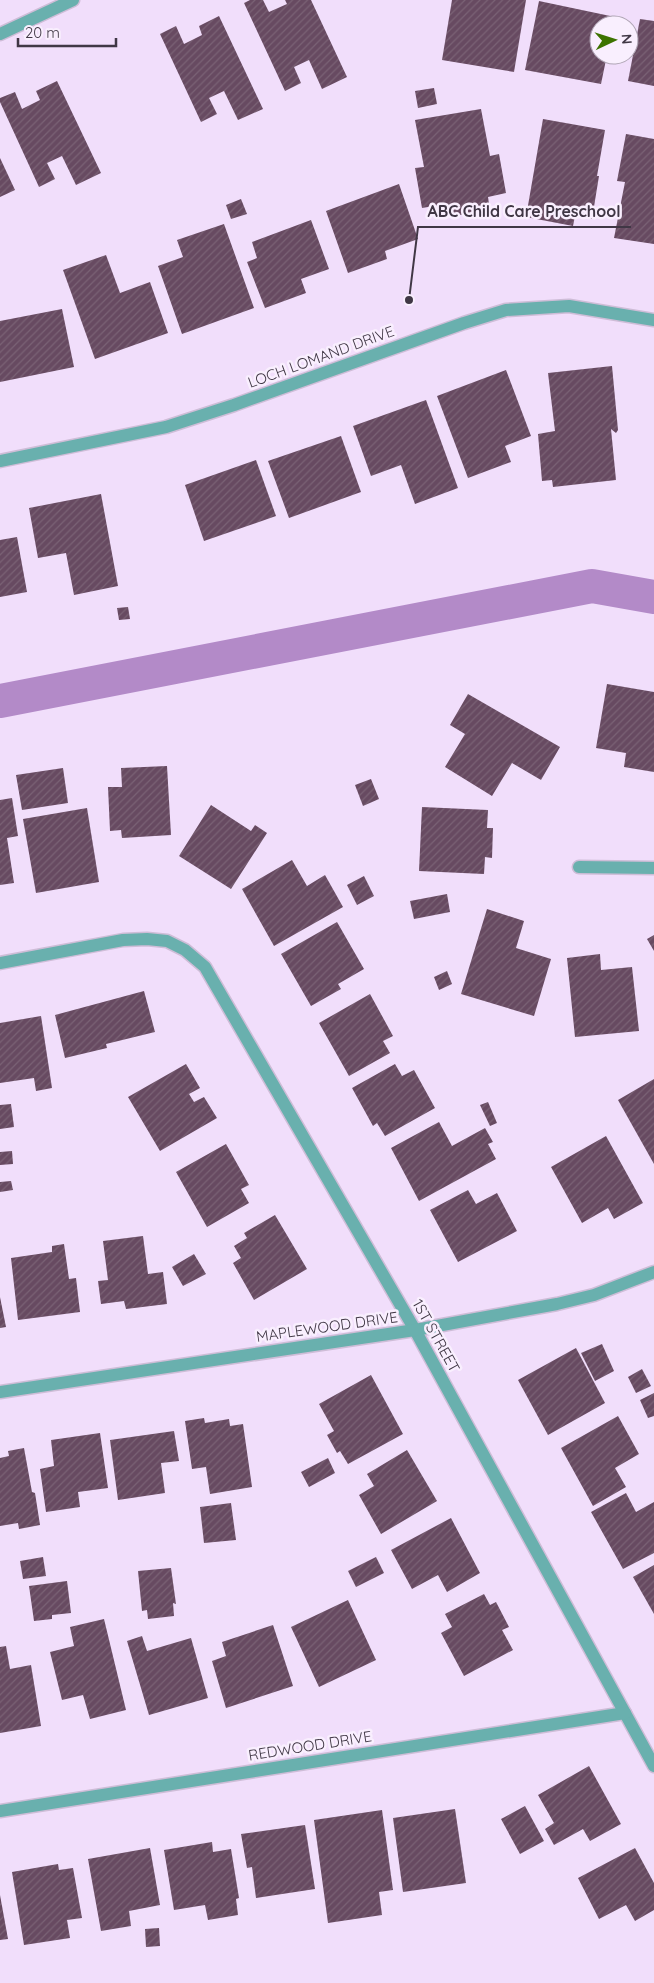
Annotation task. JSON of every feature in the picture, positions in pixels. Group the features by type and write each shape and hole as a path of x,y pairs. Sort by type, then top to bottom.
{"street":[{"path":"0,34 73,0"},
{"name":"LOCH LOMAND DRIVE","path":"0,461 166,427 506,310 569,306 654,320"},
{"path":"579,867 654,868"},
{"name":"1ST STREET","path":"0,963 123,940 147,939 167,941 185,950 204,967 415,1330 654,1766"},
{"name":"MAPLEWOOD DRIVE","path":"0,1392 415,1330 557,1304 594,1295 654,1272"},
{"name":"REDWOOD DRIVE","path":"0,1811 625,1714"}],"building":[{"path":"250,0 263,0 269,12 287,4 285,0 311,0 347,77 322,89 309,60 294,67 301,83 285,91 244,3"},
{"path":"452,0 526,0 514,72 442,60"},
{"path":"539,1 606,15 589,15 589,65 605,65 601,84 525,70"},
{"path":"219,16 263,109 238,120 224,91 209,98 217,114 201,122 160,34 176,26 184,44 202,35 199,26"},
{"path":"640,19 654,21 654,86 628,81 631,65 639,65"},
{"path":"57,81 101,173 76,185 62,156 47,163 55,179 39,187 0,102 0,98 15,92 22,109 40,100 36,91"},
{"path":"434,88 437,104 418,108 415,91"},
{"path":"481,109 490,156 499,154 506,193 488,197 490,210 442,218 440,205 422,208 415,168 424,167 415,120"},
{"path":"543,119 605,130 592,219 575,216 573,226 526,217"},
{"path":"626,134 654,139 654,244 614,238 625,182 617,181"},
{"path":"0,158 15,190 0,197"},
{"path":"399,184 418,239 385,251 387,259 348,273 326,211"},
{"path":"241,199 247,214 231,219 226,205"},
{"path":"311,220 329,269 301,279 306,293 265,308 247,262 257,258 252,242"},
{"path":"224,224 254,308 182,334 158,266 183,257 177,240"},
{"path":"106,255 120,293 150,282 168,333 95,359 63,270"},
{"path":"62,309 74,367 0,382 0,321"},
{"path":"612,366 618,430 616,433 611,429 616,480 553,487 552,480 542,481 538,434 555,431 548,373"},
{"path":"506,370 531,436 505,446 511,462 468,478 437,396"},
{"path":"426,400 458,488 415,504 401,465 371,476 353,426"},
{"path":"341,436 361,492 289,518 268,461"},
{"path":"256,460 276,516 204,541 185,485"},
{"path":"101,494 118,586 74,595 66,553 38,558 29,508"},
{"path":"17,537 27,592 0,597 0,540"},
{"path":"128,607 130,619 119,620 117,608"},
{"path":"607,684 654,692 654,772 624,767 626,753 596,748"},
{"path":"468,694 560,747 541,780 512,763 492,796 445,767 465,734 450,725"},
{"path":"167,766 171,835 122,838 121,830 110,831 108,787 122,787 121,768"},
{"path":"63,768 68,803 22,810 16,775"},
{"path":"371,779 379,799 363,806 355,785"},
{"path":"12,798 18,836 7,838 14,883 0,885 0,800"},
{"path":"211,805 251,831 255,825 267,833 231,889 179,856"},
{"path":"422,807 488,810 487,828 493,828 492,858 485,857 484,874 419,871"},
{"path":"87,808 99,882 36,893 23,819"},
{"path":"292,860 307,886 325,875 343,907 274,946 242,889"},
{"path":"364,876 374,896 357,905 347,885"},
{"path":"447,894 450,912 414,919 410,901"},
{"path":"487,909 524,921 516,948 551,959 534,1016 461,994"},
{"path":"337,922 364,969 338,984 341,989 311,1006 281,954"},
{"path":"654,935 654,951 647,939"},
{"path":"600,954 601,970 632,967 639,1031 575,1037 567,958"},
{"path":"447,971 452,984 439,990 434,977"},
{"path":"144,991 155,1032 106,1044 107,1048 65,1058 55,1015"},
{"path":"370,994 393,1036 383,1041 390,1053 349,1076 319,1023"},
{"path":"41,1016 52,1088 36,1091 34,1078 0,1083 0,1023"},
{"path":"186,1064 200,1088 189,1094 194,1102 204,1097 217,1118 160,1151 128,1097"},
{"path":"395,1064 402,1076 414,1070 435,1108 385,1136 377,1123 373,1126 352,1088"},
{"path":"654,1079 654,1164 618,1100"},
{"path":"488,1102 497,1123 490,1126 480,1105"},
{"path":"11,1104 14,1127 0,1129 0,1105"},
{"path":"439,1122 452,1146 485,1128 493,1142 488,1144 496,1159 419,1201 391,1148"},
{"path":"606,1136 643,1203 614,1219 608,1208 582,1223 551,1167"},
{"path":"226,1144 249,1185 241,1189 249,1203 207,1227 176,1172"},
{"path":"12,1151 13,1164 0,1165 0,1152"},
{"path":"11,1181 13,1190 0,1192 0,1182"},
{"path":"468,1190 476,1204 497,1193 517,1231 458,1262 430,1210"},
{"path":"275,1215 307,1269 254,1300 233,1263 241,1258 234,1246 247,1238 244,1233"},
{"path":"143,1236 148,1274 163,1272 167,1304 126,1309 124,1301 101,1304 98,1281 108,1280 103,1241"},
{"path":"64,1244 69,1279 76,1278 80,1312 18,1320 11,1258 52,1252 52,1246"},
{"path":"194,1254 206,1274 183,1286 172,1267"},
{"path":"0,1297 6,1327 0,1328"},
{"path":"602,1344 614,1371 595,1381 581,1353"},
{"path":"576,1348 605,1403 548,1435 518,1380"},
{"path":"642,1369 651,1386 636,1393 628,1377"},
{"path":"371,1375 403,1434 348,1464 340,1451 337,1453 327,1435 334,1431 319,1404"},
{"path":"654,1393 654,1416 648,1418 640,1400"},
{"path":"618,1416 639,1454 615,1468 626,1487 593,1506 561,1448"},
{"path":"204,1418 205,1423 229,1419 230,1426 243,1424 252,1487 210,1494 206,1467 192,1469 185,1421"},
{"path":"174,1431 179,1461 161,1463 165,1493 118,1500 110,1440"},
{"path":"100,1433 108,1488 78,1492 80,1507 46,1512 40,1469 54,1466 51,1440"},
{"path":"24,1448 32,1492 35,1493 40,1525 19,1529 18,1523 0,1526 0,1458 9,1456 8,1451"},
{"path":"407,1450 437,1501 381,1534 359,1495 374,1486 367,1474"},
{"path":"328,1458 335,1473 309,1487 301,1472"},
{"path":"626,1493 636,1512 654,1502 654,1553 623,1569 591,1512"},
{"path":"231,1503 236,1540 204,1543 200,1507"},
{"path":"451,1518 480,1573 447,1592 438,1575 412,1589 391,1550"},
{"path":"43,1557 46,1576 23,1579 20,1561"},
{"path":"376,1557 384,1573 356,1587 348,1571"},
{"path":"654,1565 654,1614 633,1577"},
{"path":"171,1568 176,1604 173,1603 174,1616 148,1619 147,1610 142,1611 138,1571"},
{"path":"67,1581 71,1613 52,1615 52,1619 34,1621 29,1586"},
{"path":"484,1594 490,1605 496,1602 509,1627 502,1630 513,1650 464,1676 441,1633 452,1627 445,1614"},
{"path":"348,1600 376,1660 319,1687 291,1627"},
{"path":"104,1619 126,1710 90,1719 83,1695 62,1700 50,1652 74,1646 70,1627"},
{"path":"273,1625 293,1686 226,1708 212,1661 226,1656 222,1642"},
{"path":"142,1636 147,1651 191,1638 208,1698 149,1715 127,1641"},
{"path":"6,1646 10,1669 31,1665 41,1726 0,1733 0,1647"},
{"path":"589,1766 621,1824 590,1841 583,1829 554,1845 545,1829 554,1823 538,1795"},
{"path":"525,1806 544,1841 520,1854 501,1819"},
{"path":"455,1809 466,1883 403,1892 393,1818"},
{"path":"382,1810 393,1890 379,1892 382,1915 328,1923 314,1820"},
{"path":"305,1825 315,1889 256,1898 252,1867 247,1868 241,1834"},
{"path":"212,1842 213,1852 231,1849 239,1898 236,1899 238,1915 208,1920 205,1905 174,1910 164,1850"},
{"path":"150,1848 160,1905 129,1911 131,1926 101,1931 88,1859"},
{"path":"635,1848 654,1883 654,1910 635,1921 626,1905 599,1919 578,1878"},
{"path":"58,1864 59,1870 73,1868 82,1918 67,1920 70,1938 24,1945 12,1872"},
{"path":"0,1895 8,1939 0,1940"},
{"path":"159,1928 160,1946 146,1947 145,1929"}],"waterway":[{"path":"0,701 592,586 654,597"}],"place":[{"name":"ABC Child Care Preschool","path":"409,300"}]}
